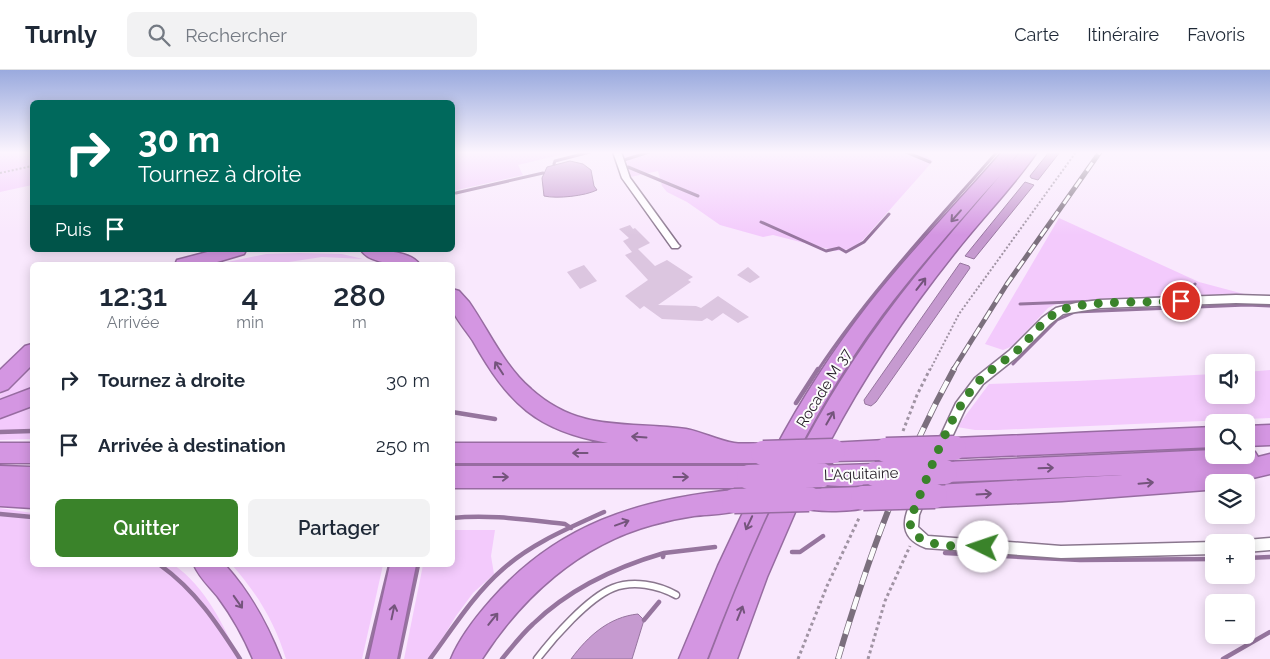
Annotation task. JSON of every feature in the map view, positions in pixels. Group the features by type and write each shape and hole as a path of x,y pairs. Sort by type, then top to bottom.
{"highway":[{"name":"Rocade M 37","path":"693,659 747,527 804,419 826,383 878,307 987,179"},
{"name":"Rocade M 37","path":"723,659 783,510 840,400 912,295 1007,179"},
{"path":"195,262 230,252"},
{"path":"375,252 403,262"},
{"path":"455,299 465,311 510,382 536,406 553,417 582,429 599,433 687,439 734,453"},
{"path":"0,383 30,354"},
{"path":"0,409 30,398"},
{"path":"1255,436 1270,435"},
{"name":"L'Aquitaine","path":"455,453 763,453 833,451 894,442 954,448 1205,437"},
{"path":"0,453 30,453"},
{"name":"L'Aquitaine","path":"455,477 749,477 945,472 1270,458"},
{"path":"466,659 487,626 520,589 547,566 574,546 620,522 660,510 687,504 734,501 809,499 863,505 935,496 1062,490 1206,479 1270,464"},
{"path":"0,477 30,477"},
{"path":"0,495 30,497"},
{"path":"208,567 240,604 252,624 267,659"},
{"path":"383,659 403,567"}],"street":[{"path":"627,179 675,246"},
{"path":"1205,548 1061,552 941,544 926,542 913,534 910,519 960,406 979,381 1017,351 1052,315 1067,308 1088,305 1229,299 1270,300"},
{"path":"1255,545 1270,544"}],"lane":[{"path":"537,659 561,632 600,594 611,588 622,585 657,587 668,590 676,595"}],"path":[{"path":"894,442 959,314 1056,179"},
{"path":"798,659 827,586 863,505"},
{"path":"868,659 884,604 902,561 918,538"}],"shaded area":[{"path":"0,179 30,179 30,185 0,192"},
{"path":"455,179 503,179 455,191"},
{"path":"542,179 593,179 597,190 571,196 544,196"},
{"path":"660,179 917,179 863,240 850,249 836,251 773,235 763,237 720,225 687,202 667,192 662,186"},
{"path":"1025,182 1034,185 974,259 965,256"},
{"path":"1059,218 1199,282 1244,294 1056,304 1048,308 1013,346 1003,350 985,344"},
{"path":"266,254 342,254 363,259 322,257 289,262 227,262"},
{"path":"960,263 970,268 876,402 871,406 865,404 864,400"},
{"path":"30,364 30,391 0,403 0,395"},
{"path":"1270,370 1270,418 1255,419 1255,414 1205,414 1205,421 997,430 975,430 957,427 989,384 1205,374 1205,404 1255,404 1255,371"},
{"path":"30,401 30,439 0,440 0,414"},
{"path":"0,508 30,513 30,567 176,567 204,595 220,620 239,659 0,659"},
{"path":"455,530 495,530 491,556 494,574 473,593 456,616 430,659 404,659 423,567 455,567"},
{"path":"234,567 383,567 362,659 286,659 271,621 249,586"},
{"path":"638,614 644,620 632,659 571,659 592,635 600,629 618,619"}],"building":[{"path":"630,225 650,243 638,249 655,266 667,260 693,277 688,280 691,282 658,305 696,306 701,308 718,296 749,317 738,323 723,313 712,321 707,318 702,321 662,319 644,306 640,309 625,296 648,280 625,255 632,252 623,241 629,238 619,229"},
{"path":"584,265 597,281 580,289 567,272"},
{"path":"748,267 760,277 750,283 737,275"}],"waterway":[{"path":"456,193 515,179"},
{"path":"658,179 698,196"},
{"path":"818,370 881,285 973,179"},
{"path":"761,222 826,251 839,248 846,252 864,242 889,214"},
{"path":"1137,299 1185,296 1195,284"},
{"path":"1020,304 1098,301"},
{"path":"1013,364 1057,320 1075,312 1247,305 1270,306"},
{"path":"796,403 818,369"},
{"path":"455,412 495,419"},
{"path":"0,432 30,431"},
{"path":"570,527 604,512"},
{"path":"0,514 30,517"},
{"path":"455,518 508,518 565,524 570,527"},
{"path":"430,659 473,600 492,579 526,551 570,527"},
{"path":"792,552 800,552 823,536"},
{"path":"664,553 715,547"},
{"path":"502,659 529,628 562,600 611,572 664,553"},
{"path":"663,557 664,553"},
{"path":"945,553 1080,560 1205,559"},
{"path":"1255,558 1270,557"},
{"path":"163,567 195,596 214,620 240,659"},
{"path":"367,659 390,567"},
{"path":"398,659 418,567"},
{"path":"644,620 659,602"},
{"path":"1223,659 1270,632"}],"railway":[{"path":"953,370 1007,284 1081,179"},
{"path":"838,659 874,547 888,511 919,439 954,369"}],"route":[{"path":"983,547 926,542 913,534 910,527 910,519 953,419 960,406 979,381 1021,347 1052,315 1067,308 1088,305 1181,301"}]}
